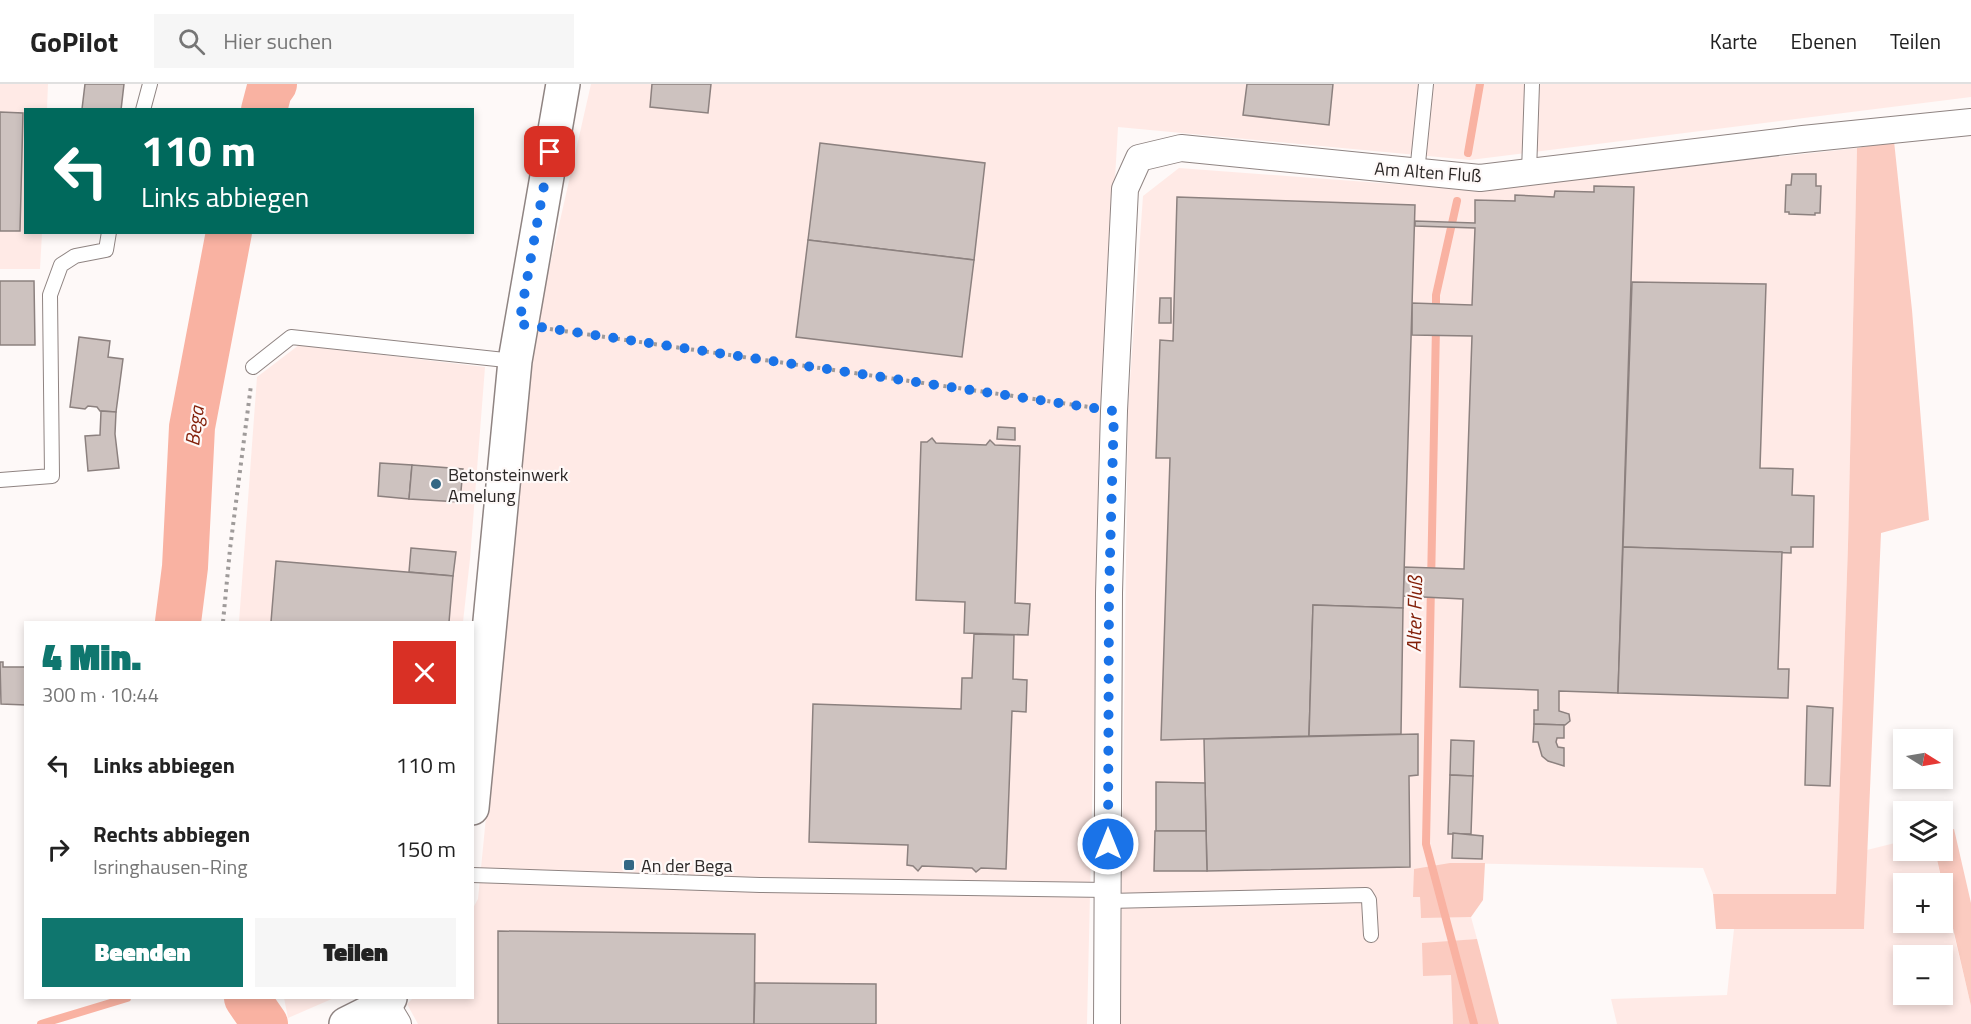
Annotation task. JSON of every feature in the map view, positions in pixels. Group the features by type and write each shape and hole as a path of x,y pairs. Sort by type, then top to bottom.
{"street":[{"path":"474,787 514,361 563,84"},
{"name":"Am Alten Fluß","path":"1114,411 1125,189 1139,158 1181,148 1480,178 1971,122"},
{"path":"1107,1024 1109,593 1114,411"},
{"path":"346,1024 391,1009"}],"lane":[{"path":"144,108 150,84"},
{"path":"1418,173 1426,84"},
{"path":"1529,172 1532,84"},
{"path":"0,480 52,476 50,295 61,265 75,256 106,250 109,234"},
{"path":"253,367 291,337 514,361"},
{"path":"474,875 1108,896 1366,895 1369,900 1371,935"}],"path":[{"path":"519,324 1114,411"},
{"path":"223,621 253,367"}],"shaded area":[{"path":"0,84 48,84 47,108 24,108 24,234 42,234 40,269 0,269"},
{"path":"591,84 1971,84 1971,97 1470,160 1118,127 1101,420 1087,1024 418,1024 407,1004 412,999 474,999 474,906 478,899 532,344"},
{"path":"1894,141 1912,310 1929,520 1881,533 1864,929 1716,929 1713,894 1836,894 1848,545 1857,148"},
{"path":"1857,148 1848,545 1836,894 1713,894 1703,868 1450,863 1414,897 1420,897 1421,917 1471,917 1477,939 1422,944 1451,975 1453,1024 1120,1024 1128,409 1143,196 1179,168 1475,190"},
{"path":"299,345 485,367 463,621 239,621 257,377"},
{"path":"1953,829 1971,903 1971,1006 1953,928 1953,873 1940,873 1937,861 1953,861"},
{"path":"1893,844 1893,861 1937,861 1940,873 1893,873 1893,933 1953,933 1953,930 1971,1006 1971,1024 1617,1024 1611,999 1727,995 1734,929 1864,929 1867,850"},
{"path":"1450,863 1485,863 1483,900 1471,917 1421,918 1420,897 1413,897 1414,869"},
{"path":"1477,939 1499,1024 1453,1024 1451,975 1423,976 1422,943"},
{"path":"284,999 332,999 288,1018"}],"building":[{"path":"85,84 124,84 121,108 82,108"},
{"path":"652,84 711,84 708,113 650,107"},
{"path":"1247,84 1333,84 1329,125 1243,115"},
{"path":"0,112 23,113 20,231 0,231"},
{"path":"820,143 985,163 974,260 808,240"},
{"path":"1792,174 1816,174 1816,186 1821,186 1820,213 1815,213 1815,215 1785,212 1786,185 1791,185"},
{"path":"1594,186 1634,187 1618,693 1559,691 1559,711 1569,714 1570,721 1565,725 1534,724 1534,710 1538,710 1538,690 1460,687 1463,599 1403,596 1404,567 1464,569 1472,336 1412,335 1412,303 1472,305 1475,228 1415,226 1415,221 1475,223 1475,200 1515,201 1515,195 1554,197 1555,191 1594,192"},
{"path":"1177,197 1415,205 1403,608 1313,605 1309,736 1161,740 1170,458 1156,458 1160,340 1173,341"},
{"path":"808,240 974,260 962,357 796,337"},
{"path":"0,281 34,281 35,345 0,345"},
{"path":"1632,282 1766,284 1760,468 1793,469 1792,495 1814,496 1813,547 1791,547 1791,553 1623,547"},
{"path":"1160,298 1171,298 1171,323 1159,323"},
{"path":"79,337 110,341 108,357 123,359 116,412 100,411 97,407 88,406 85,409 70,407"},
{"path":"101,411 116,412 115,434 119,468 88,471 85,436 100,435"},
{"path":"998,427 1015,428 1015,440 997,439"},
{"path":"932,438 936,443 986,445 990,440 995,445 1020,446 1015,603 1030,604 1028,635 964,633 965,602 916,600 921,442 927,442"},
{"path":"380,463 412,465 409,499 378,496"},
{"name":"Betonsteinwerk Amelung","path":"412,465 463,469 460,502 409,499"},
{"path":"1623,547 1782,552 1778,669 1789,669 1788,698 1618,693"},
{"path":"411,548 456,552 453,576 409,572"},
{"path":"276,561 453,576 449,621 271,621"},
{"path":"1313,605 1403,608 1401,734 1309,736"},
{"path":"974,634 1014,635 1013,679 1027,680 1026,712 1012,711 1006,869 981,868 976,872 972,868 922,866 918,871 913,866 907,865 908,845 809,842 813,704 961,709 962,678 972,678"},
{"path":"0,662 3,662 3,667 24,667 24,705 1,704"},
{"path":"1807,706 1833,708 1830,786 1805,785"},
{"path":"1534,724 1564,725 1564,738 1557,738 1556,742 1558,747 1564,748 1564,766 1548,761 1542,756 1538,742 1533,742"},
{"path":"1418,734 1418,775 1409,776 1410,867 1207,871 1204,739"},
{"path":"1451,740 1474,741 1473,776 1450,775"},
{"path":"1450,775 1473,776 1471,834 1448,834"},
{"path":"1156,782 1205,783 1206,831 1156,831"},
{"path":"1155,831 1206,831 1207,871 1154,871"},
{"path":"1453,833 1483,836 1482,859 1452,858"},
{"path":"498,931 755,934 754,1024 498,1024"},
{"path":"755,983 876,984 876,1024 754,1024"}],"waterway":[{"name":"Bega","path":"265,108 269,91 274,84"},
{"name":"Alter Fluß","path":"1468,153 1480,84"},
{"name":"Alter Fluß","path":"1436,314 1436,295 1457,201"},
{"name":"Bega","path":"178,621 185,567 192,427 229,234"},
{"name":"Alter Fluß","path":"1436,326 1426,844 1474,1024"},
{"path":"41,1024 124,999"},
{"name":"Bega","path":"248,999 265,1024"}],"place":[{"name":"Betonsteinwerk Amelung","path":"436,484"},
{"name":"An der Bega","path":"629,865"}],"route":[{"path":"550,152 519,324 1114,411 1109,593 1108,844"}]}
